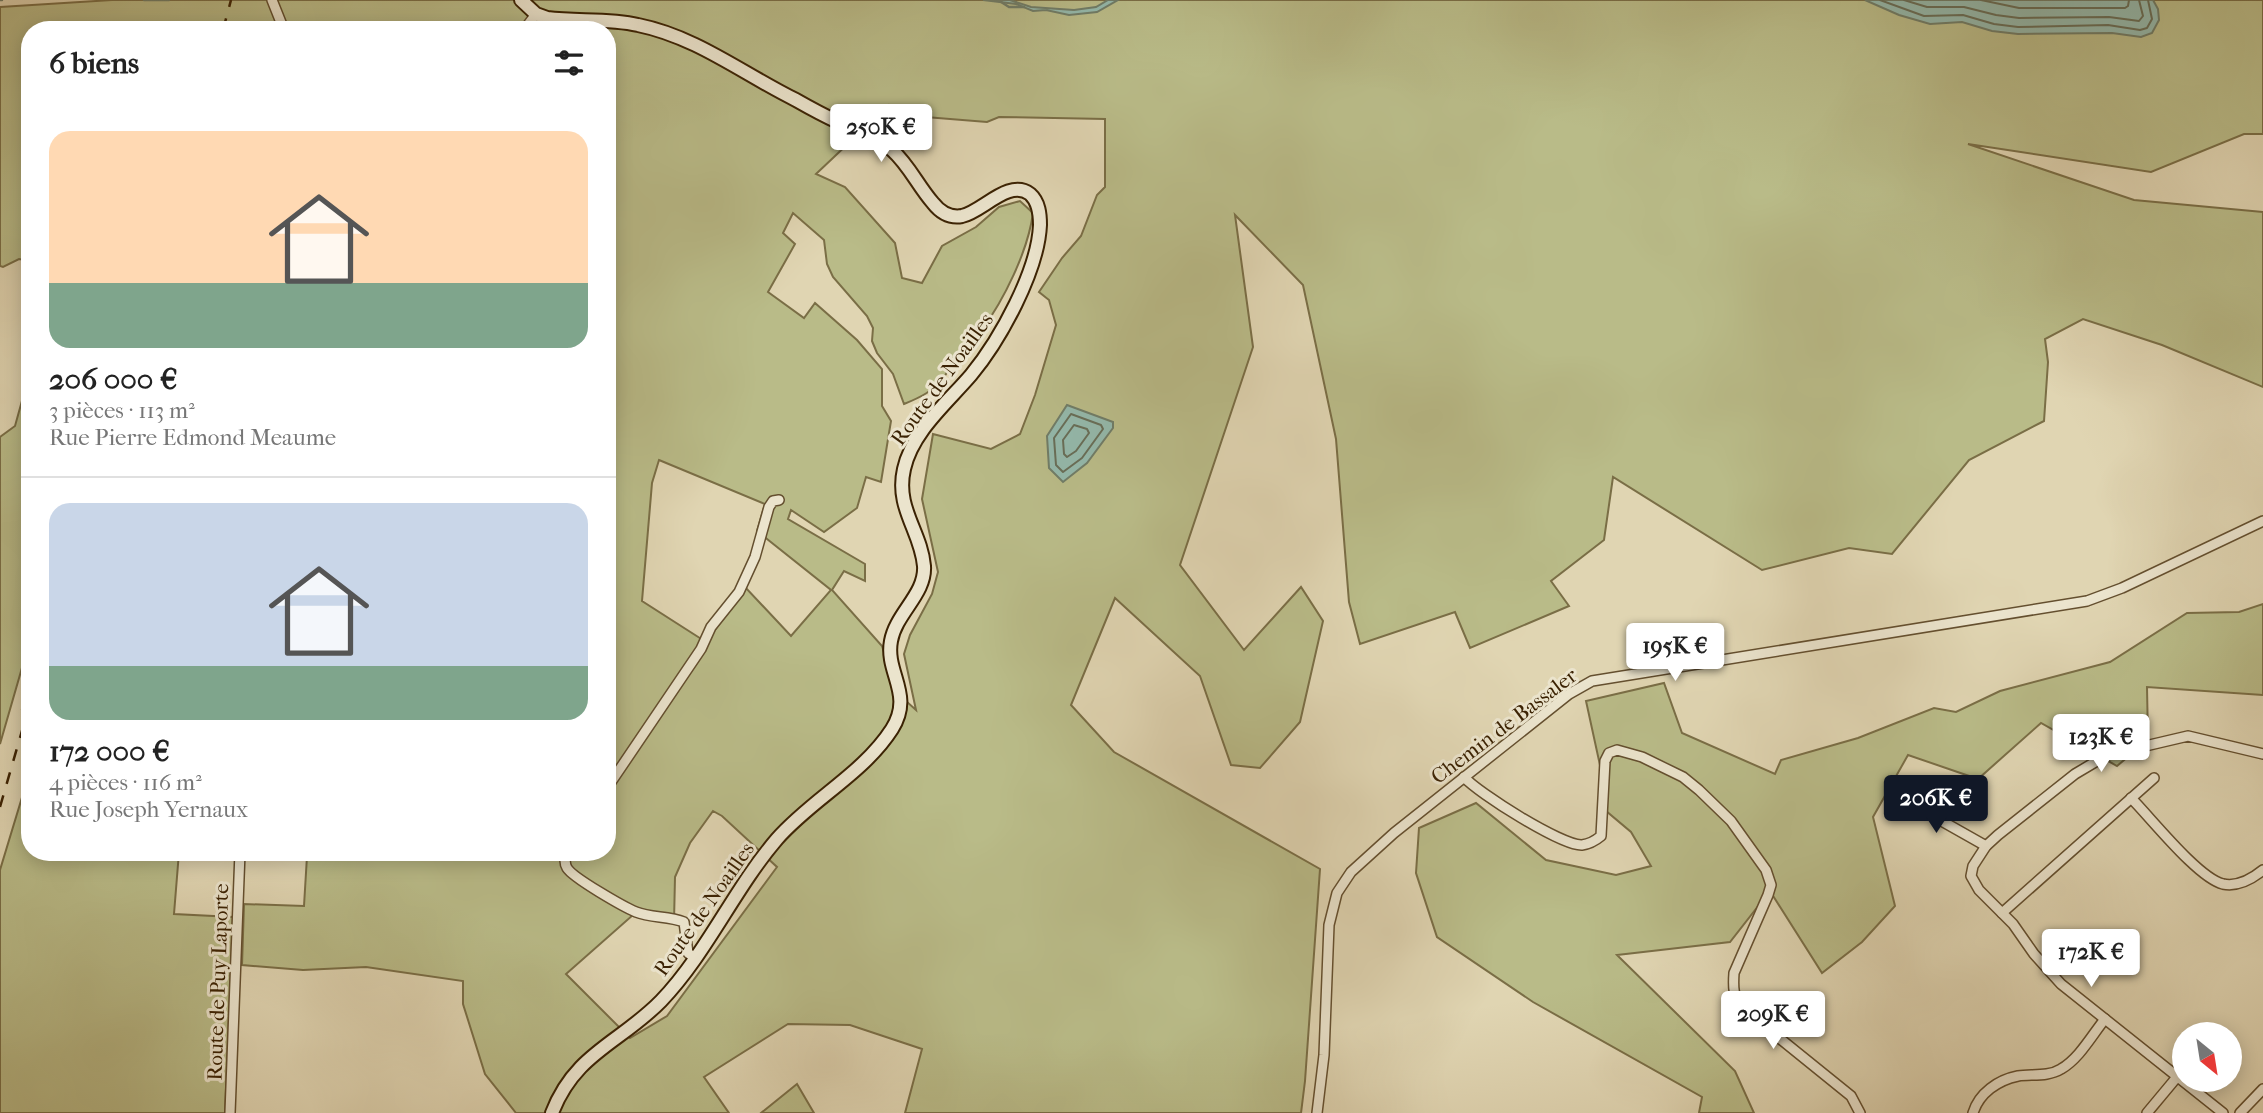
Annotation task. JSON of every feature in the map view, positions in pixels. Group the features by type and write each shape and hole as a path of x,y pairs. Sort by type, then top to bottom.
{"main road":[{"path":"521,0 536,14"},
{"name":"Route de Noailles","path":"536,14 556,19 594,21"},
{"name":"Route de Noailles","path":"552,1113 565,1086 578,1069 594,1053 656,1006 695,958 751,873 777,839 881,743 898,717 901,693 890,649 891,637 896,623 920,587 924,571 923,558 902,497 902,475 906,459 917,438 983,360 1007,322 1037,243 1039,210 1032,196 1017,190 967,214 946,214 935,206 905,165 888,148 703,48 660,30 616,22"}],"street":[{"path":"272,0 280,21"},
{"path":"531,21 536,14"},
{"path":"616,775 701,649 711,627 738,592 755,557 769,507 773,501 779,500"},
{"name":"Chemin de Bassaler","path":"1317,1113 1324,1055 1329,925 1337,893 1351,872 1394,833 1569,694 1592,681 2087,601 2122,588 2263,521"},
{"path":"2172,1073 2061,984 2034,954 2013,924 1979,890 1971,876 1973,866 1986,846 2075,774 2107,755 2188,736 2263,754"},
{"path":"1464,777 1486,797 1565,841 1580,845 1592,843 1601,836 1605,761 1609,753 1616,750 1642,757 1691,783 1731,821 1766,870 1771,885 1734,973 1735,998 1742,1008 1851,1096 1860,1113"},
{"path":"2002,913 2154,778"},
{"path":"1902,797 1986,846"},
{"path":"2131,798 2206,877 2224,884 2240,884 2263,870"},
{"name":"Route de Puy Laporte","path":"230,1113 240,861"},
{"path":"565,861 576,878 637,912 673,917 684,922 688,953 695,958"},
{"path":"1973,1113 1985,1092 1999,1083 2017,1077 2061,1070 2071,1062 2105,1019"},
{"path":"2147,1113 2172,1083"},
{"path":"2240,1113 2263,1090"},
{"path":"2196,1092 2222,1113"}],"green space":[{"path":"112,0 2263,0 2263,134 2244,134 2151,172 1968,144 2134,200 2263,212 2263,387 2162,345 2083,319 2045,339 2048,362 2044,421 1969,460 1892,554 1849,548 1762,570 1613,477 1604,540 1551,581 1569,606 1470,648 1455,612 1360,644 1349,602 1336,439 1303,285 1235,215 1253,347 1180,565 1244,650 1301,587 1323,621 1300,722 1260,768 1231,765 1200,676 1115,598 1071,705 1114,752 1320,869 1301,1113 905,1113 922,1049 850,1025 788,1024 704,1077 729,1113 516,1113 485,1074 463,1004 463,981 366,967 303,970 242,965 244,904 304,906 307,861 616,861 616,21 21,21 21,259 0,266 0,7","holes":["889,105 913,116 987,122 999,117 1105,119 1105,187 1097,195 1081,236 1039,292 1049,300 1056,325 1020,434 991,449 933,434 922,499 938,572 932,594 910,635 904,654 916,710 897,693 882,646 832,590 844,571 865,581 865,564 788,519 791,510 824,532 857,508 866,477 881,482 891,421 882,406 882,369 857,340 815,303 804,318 768,292 795,244 783,233 793,213 824,240 827,264 833,277 867,316 873,328 872,341 877,353 893,374 904,404 940,382 958,354 990,319 1006,290 1026,243 1033,213 1020,201 999,207 976,227 942,246 922,283 902,278 895,243 845,187 816,174","659,460 765,504 757,531 831,590 791,636 746,588 706,642 642,601 652,483","713,811 722,816 777,867 667,1016 630,1038 566,974 634,914 674,922 675,877 690,843"]},
{"path":"21,404 21,671 0,744 0,437 15,426"},
{"path":"2263,604 2263,695 2147,687 2148,740 2117,766 2041,723 1978,779 1908,755 1873,817 1895,906 1862,942 1822,973 1770,891 1730,942 1617,955 1735,1071 1754,1113 1699,1113 1702,1097 1533,1002 1437,937 1416,873 1419,828 1476,803 1546,860 1616,875 1651,866 1631,832 1599,805 1603,779 1586,701 1664,683 1682,733 1775,774 1781,760 1858,738 1934,708 1956,712 2000,691 2110,662 2187,613 2239,612"},
{"path":"21,801 21,861 178,861 174,914 233,917 225,1113 0,1113 0,870"},
{"path":"797,1084 814,1113 761,1113"}],"water":[{"path":"983,0 1010,0 1031,7 1074,10 1096,7 1108,0 1118,0 1097,12 1069,15 1046,10 1033,11 1016,4"},
{"path":"1865,0 2153,0 2158,9 2159,20 2152,33 2141,37 2112,33 2018,34 1992,31 1962,22 1930,24 1899,15"},
{"path":"1067,405 1113,422 1113,428 1087,463 1063,482 1049,468 1047,436"}],"waterway":[{"path":"144,0 169,0"},
{"path":"998,0 1009,7 1024,7"}],"railway":[{"path":"225,21 231,0"},
{"path":"0,807 21,734"}]}
